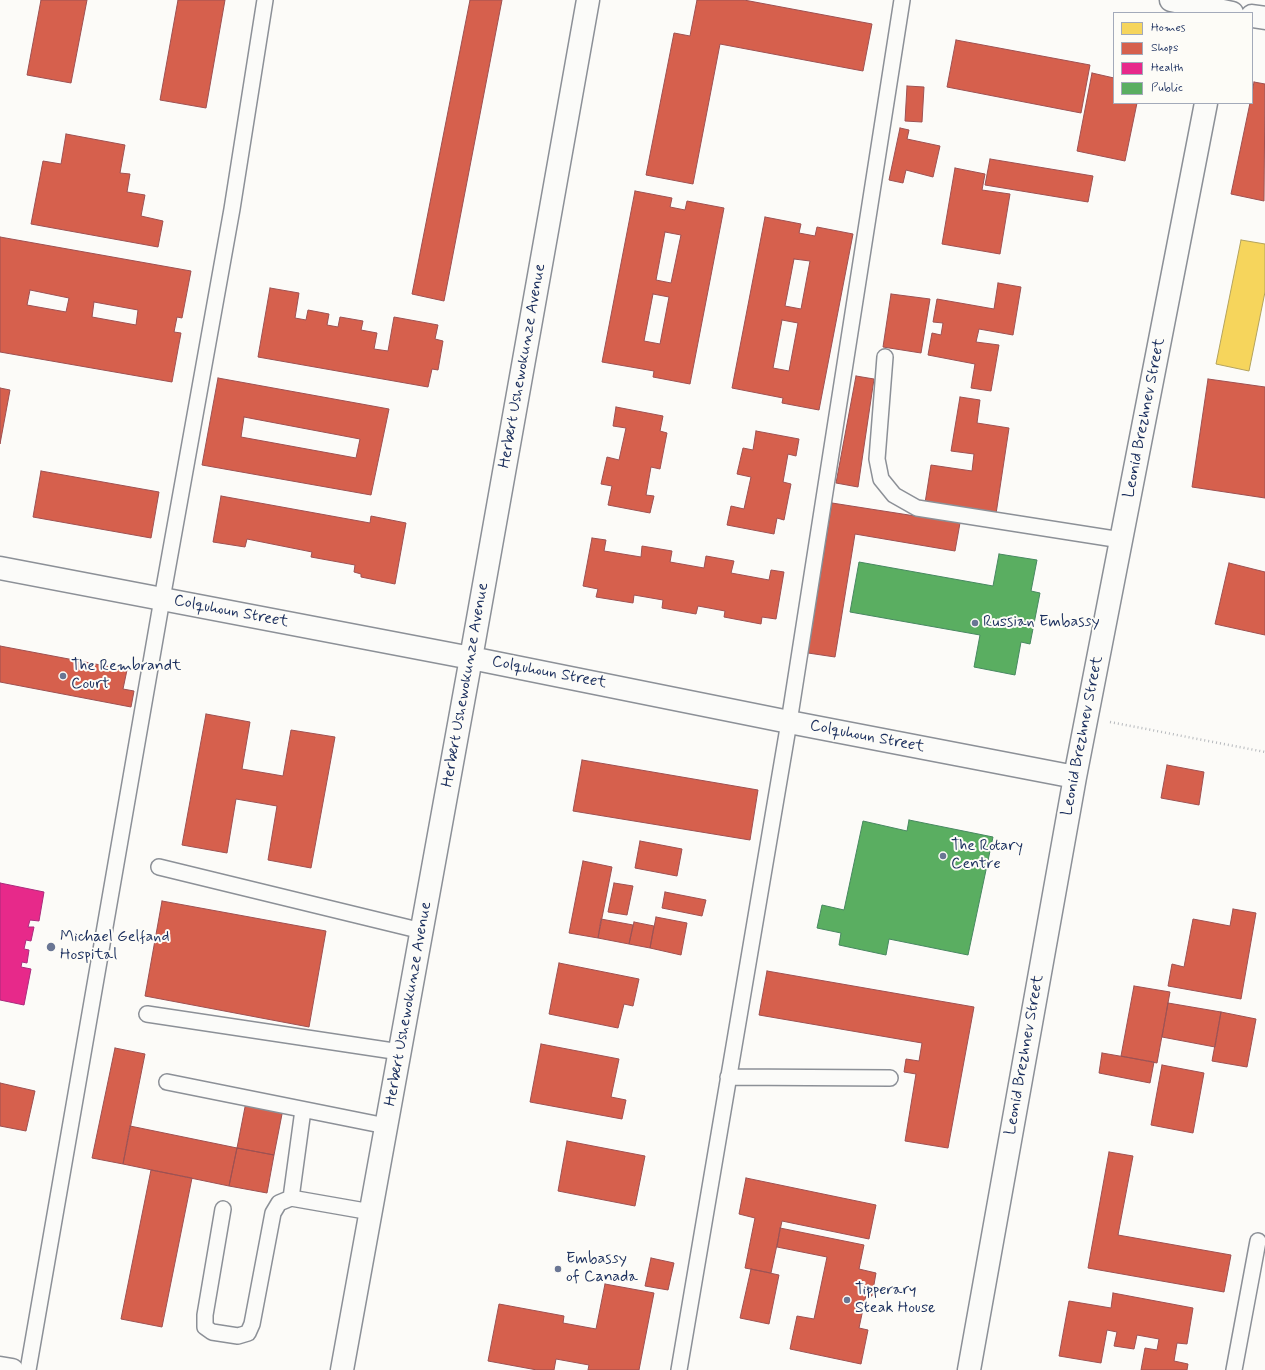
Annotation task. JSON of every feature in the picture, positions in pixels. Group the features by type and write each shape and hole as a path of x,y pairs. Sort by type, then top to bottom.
{"street":[{"name":"Herbert Ushewokunze Avenue","path":"342,1370 588,0"},
{"path":"1171,0 1226,9"},
{"path":"1253,16 1265,18"},
{"name":"Leonid Brezhnev Street","path":"969,1370 1086,718 1206,104"},
{"name":"Colquhoun Street","path":"0,568 471,658 789,722 1075,777"},
{"path":"0,1368 12,1370"}],"lane":[{"path":"28,1370 162,599 232,209 265,0"},
{"path":"679,1370 789,722 902,0"},
{"path":"885,357 877,459 881,479 894,495 917,508 1121,540"},
{"path":"159,867 422,931"},
{"path":"147,1014 400,1052"},
{"path":"728,1077 890,1078"},
{"path":"167,1082 386,1126"},
{"path":"291,1198 303,1110"},
{"path":"223,1209 205,1315 205,1327 212,1332 238,1336 248,1333 252,1324 273,1213 279,1203 291,1198 371,1212"},
{"path":"1234,1370 1258,1241"}],"path":[{"path":"1086,718 1265,752"}],"building: Homes":[{"path":"1241,240 1265,244 1265,292 1249,371 1216,364"}],"building: Shops":[{"path":"41,0 87,0 71,83 27,75"},
{"path":"178,0 225,0 206,108 160,100"},
{"path":"470,0 502,0 444,301 412,294"},
{"path":"697,0 744,0 872,24 863,71 720,44 693,184 646,175 674,33 690,36"},
{"path":"956,40 1090,65 1081,113 947,87"},
{"path":"1092,73 1113,78 1113,104 1137,104 1125,161 1077,151"},
{"path":"1254,82 1265,84 1264,201 1231,194 1250,104 1253,104"},
{"path":"907,86 924,87 922,122 905,121"},
{"path":"900,128 909,130 907,139 940,146 933,177 906,170 903,183 889,180"},
{"path":"66,134 125,145 120,173 130,174 127,192 145,195 141,216 163,221 158,247 31,224 43,161 61,164"},
{"path":"990,159 1093,176 1088,202 985,185"},
{"path":"955,168 985,174 982,190 1010,194 1000,254 942,244"},
{"path":"635,191 672,198 670,207 685,210 687,201 724,208 690,384 653,377 654,371 602,362","holes":["665,232 681,235 671,283 656,280","653,294 669,297 660,344 644,341"]},
{"path":"765,217 801,224 799,233 815,236 817,227 853,234 819,410 782,403 783,398 732,388","holes":["794,259 810,261 801,309 785,306","782,320 798,323 789,371 773,368"]},
{"path":"0,237 191,271 182,318 177,317 174,332 181,333 172,382 0,352","holes":["30,290 69,298 66,312 27,305","94,302 138,310 136,325 92,317"]},
{"path":"998,283 1021,287 1013,335 979,329 976,342 999,345 991,391 971,388 975,364 928,355 932,333 941,335 943,323 933,322 937,299 994,309"},
{"path":"270,288 299,293 295,318 306,320 308,310 329,314 327,325 338,327 340,317 363,321 361,330 377,333 374,349 388,351 394,317 438,325 435,339 443,341 438,370 432,369 428,387 258,357"},
{"path":"891,294 930,299 921,353 883,347"},
{"path":"856,376 874,379 858,487 836,483"},
{"path":"218,378 389,409 371,495 202,465","holes":["244,417 360,439 356,458 241,437"]},
{"path":"1208,379 1265,387 1265,498 1192,487"},
{"path":"0,388 10,390 0,444"},
{"path":"960,397 980,400 977,423 1009,428 996,514 925,503 931,465 972,471 974,454 951,451"},
{"path":"616,407 663,416 660,431 667,433 660,469 651,467 646,495 654,496 650,513 608,505 612,486 601,484 607,457 619,460 626,428 613,426"},
{"path":"756,431 799,439 796,456 788,454 783,482 791,484 784,520 777,518 774,534 727,525 731,506 744,509 751,477 737,474 743,448 753,450"},
{"path":"41,471 159,492 151,538 33,517"},
{"path":"221,496 370,523 371,516 406,523 395,584 361,577 361,574 354,572 355,565 311,557 312,552 247,539 245,547 213,542"},
{"path":"832,503 960,523 955,551 855,534 835,657 808,653"},
{"path":"592,538 606,540 604,551 641,557 642,546 672,551 670,562 704,568 706,556 734,561 731,573 769,580 771,570 784,572 776,619 762,617 761,624 724,617 725,611 698,606 696,614 662,608 663,600 634,595 633,603 596,597 598,589 583,586"},
{"path":"1229,563 1265,572 1265,635 1215,624"},
{"name":"The Rembrandt Court","path":"0,646 127,670 123,689 134,691 131,707 0,682"},
{"path":"206,714 250,722 242,769 283,776 291,730 335,737 311,868 268,860 277,806 236,799 227,853 182,845"},
{"path":"582,760 758,790 750,840 573,811"},
{"path":"1167,765 1204,772 1199,805 1161,798"},
{"path":"640,841 682,849 677,876 635,868"},
{"path":"583,861 612,867 598,938 569,933"},
{"path":"614,883 633,886 627,915 608,912"},
{"path":"665,892 706,900 702,916 662,908"},
{"path":"162,901 326,931 309,1027 145,996"},
{"path":"1233,909 1256,913 1241,999 1168,986 1172,964 1184,967 1193,919 1230,926"},
{"path":"656,917 687,923 681,955 650,948"},
{"path":"601,919 633,925 629,944 598,938"},
{"path":"634,922 654,926 650,948 629,944"},
{"path":"559,963 639,979 633,1006 624,1004 618,1028 549,1014"},
{"path":"767,971 974,1007 948,1148 905,1141 916,1074 904,1072 906,1059 919,1061 922,1043 759,1015"},
{"path":"1134,986 1170,992 1157,1063 1121,1056"},
{"path":"1168,1003 1221,1012 1215,1047 1162,1037"},
{"path":"1221,1012 1256,1019 1247,1067 1212,1061"},
{"path":"541,1044 619,1059 611,1097 626,1100 622,1119 530,1102"},
{"path":"115,1048 145,1054 123,1164 92,1158"},
{"path":"1102,1053 1154,1062 1150,1083 1099,1073"},
{"path":"1162,1065 1204,1073 1193,1133 1151,1125"},
{"path":"0,1083 35,1091 26,1131 0,1126"},
{"path":"246,1102 283,1109 274,1155 237,1148"},
{"path":"130,1126 237,1148 229,1186 123,1164"},
{"path":"567,1141 645,1156 635,1206 558,1191"},
{"path":"237,1148 274,1155 267,1193 229,1186"},
{"path":"1109,1152 1133,1156 1118,1235 1231,1255 1224,1292 1088,1268"},
{"path":"151,1170 192,1178 162,1327 121,1319"},
{"path":"746,1178 876,1205 869,1239 782,1221 771,1273 745,1268 755,1218 739,1214"},
{"path":"780,1228 864,1245 859,1269 876,1273 872,1296 866,1295 859,1328 868,1330 861,1364 790,1349 797,1316 814,1319 827,1257 777,1247"},
{"path":"651,1258 674,1263 668,1290 645,1286"},
{"path":"751,1269 779,1275 769,1324 740,1318"},
{"path":"605,1284 654,1293 639,1370 588,1370 589,1365 556,1359 554,1370 537,1370 488,1361 499,1304 564,1316 563,1323 596,1329"},
{"path":"1113,1293 1193,1308 1187,1344 1177,1343 1174,1361 1188,1364 1187,1370 1141,1370 1145,1348 1157,1350 1159,1339 1137,1335 1134,1349 1114,1346 1117,1332 1107,1330 1101,1363 1059,1356 1069,1301 1111,1308"}],"building: Health":[{"path":"0,883 44,892 39,921 30,920 28,927 34,927 31,941 26,940 24,949 29,950 27,963 22,962 21,967 31,969 24,1005 0,1000"}],"building: Public":[{"name":"Russian Embassy","path":"999,554 1037,560 1031,591 1040,593 1030,644 1021,642 1015,675 974,667 980,635 850,612 859,562 993,586"},
{"path":"909,820 993,837 968,955 889,939 886,955 839,945 841,933 817,928 822,905 844,910 863,821 907,831"}],"place":[{"name":"Russian Embassy","path":"975,623"},
{"name":"The Rembrandt Court","path":"63,676"},
{"name":"The Rotary Centre","path":"943,856"},
{"name":"Michael Gelfand Hospital","path":"51,947"},
{"name":"Embassy of Canada","path":"558,1269"},
{"name":"Tipperary Steak House","path":"847,1300"}]}
